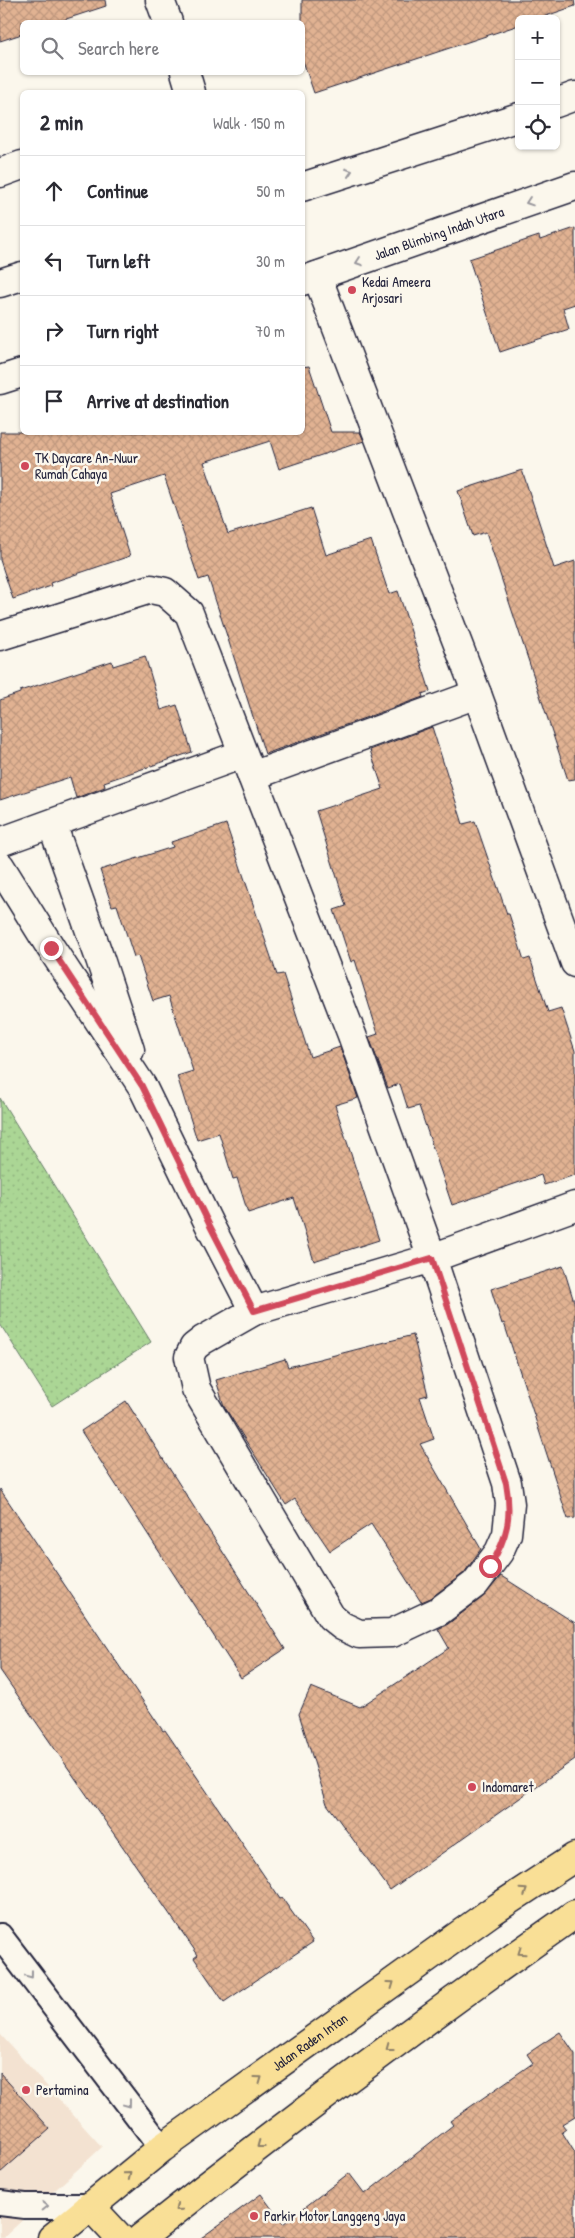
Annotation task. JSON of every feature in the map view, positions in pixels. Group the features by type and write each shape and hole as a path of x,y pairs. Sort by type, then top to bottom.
{"highway":[{"name":"Jalan Raden Intan","path":"52,2238 162,2148 491,1912 575,1857"},
{"path":"141,2238 215,2179 442,2008 575,1914"},
{"path":"90,2206 120,2238"}],"street":[{"path":"160,0 167,20"},
{"path":"186,75 191,90"},
{"path":"560,102 575,96"},
{"path":"305,186 515,118"},
{"path":"0,173 20,166"},
{"name":"Jalan Blimbing Indah Utara","path":"310,279 575,186"},
{"path":"0,283 20,277"},
{"path":"310,279 476,694 575,963"},
{"path":"0,380 20,373"},
{"path":"0,636 151,589 165,592 189,612 352,1035 432,1258 506,1483 510,1504 507,1534 499,1552 475,1584 439,1611 392,1634 359,1634 342,1626 331,1617 196,1389 188,1357 194,1347 203,1340 254,1311 432,1258 575,1206"},
{"path":"0,842 52,824 476,694"},
{"path":"52,824 100,959 142,1086"},
{"path":"0,866 51,948 142,1086 210,1226 254,1311"}],"lane":[{"path":"0,1936 162,2148"},
{"path":"2,2206 90,2206"}],"shaded area":[{"name":"Pertamina","path":"0,2034 102,2147 3,2238 0,2238"}],"green space":[{"path":"0,1098 151,1342 52,1406 0,1324"}],"building":[{"path":"0,0 105,0 106,6 63,20 20,20 20,35 0,41"},
{"path":"302,0 574,0 575,6 549,15 515,15 515,26 314,93 305,67 305,20 302,20"},
{"path":"575,228 575,304 563,308 569,329 500,352 469,259 539,236 540,240"},
{"path":"309,366 331,432 360,432 364,441 279,469 270,441 204,462 228,534 311,508 326,555 371,540 389,594 398,591 430,691 422,694 423,697 265,754 208,577 199,580 164,476 110,494 130,556 50,583 51,586 13,599 0,560 0,432 20,432 20,435 305,435 305,367"},
{"path":"522,470 554,568 575,561 575,779 568,780 486,532 473,536 458,491"},
{"path":"145,656 161,710 177,705 192,752 104,782 105,787 76,798 70,777 0,800 0,700 20,693 20,691 112,661 113,666"},
{"path":"432,727 463,824 475,821 524,960 530,958 548,1012 561,1008 575,1051 575,1175 544,1185 541,1175 452,1205 419,1106 408,1109 400,1084 388,1088 369,1037 378,1034 355,960 351,962 334,910 346,906 316,811 383,789 370,750"},
{"path":"226,824 277,975 283,974 310,1057 340,1047 358,1098 335,1105 379,1240 314,1261 294,1198 248,1213 237,1178 233,1179 219,1133 197,1140 177,1076 193,1071 169,996 153,1001 138,956 134,957 117,905 112,906 100,870 173,847 171,842"},
{"path":"563,1266 575,1305 575,1518 568,1519 504,1323 502,1324 491,1289"},
{"path":"413,1335 428,1395 420,1397 434,1439 420,1444 481,1549 464,1573 431,1598 421,1602 371,1524 330,1551 295,1499 286,1505 224,1406 216,1380 285,1359 288,1367"},
{"path":"126,1401 285,1649 241,1678 81,1431"},
{"path":"0,1489 163,1731 165,1730 280,1899 282,1898 313,1942 224,2002 194,1958 198,1955 0,1670"},
{"path":"501,1576 575,1623 575,1759 390,1890 327,1804 299,1714 311,1687 360,1707 449,1648 438,1629 448,1624 484,1596"},
{"path":"560,2032 575,2054 575,2116 562,2124 566,2129 562,2132 575,2153 575,2238 201,2238 261,2194 283,2224 349,2173 365,2194 453,2125 450,2121 533,2063 527,2054"},
{"path":"0,2073 50,2129 0,2173"}],"place":[{"name":"Kedai Ameera Arjosari","path":"352,290"},
{"name":"TK Daycare An-Nuur Rumah Cahaya","path":"25,466"},
{"name":"Indomaret","path":"472,1787"},
{"name":"Pertamina","path":"26,2090"},
{"name":"Parkir Motor Langgeng Jaya","path":"254,2216"}],"route":[{"path":"51,948 78,986 142,1086 210,1226 254,1311 432,1258 506,1483 510,1504 507,1534 490,1566"}]}
